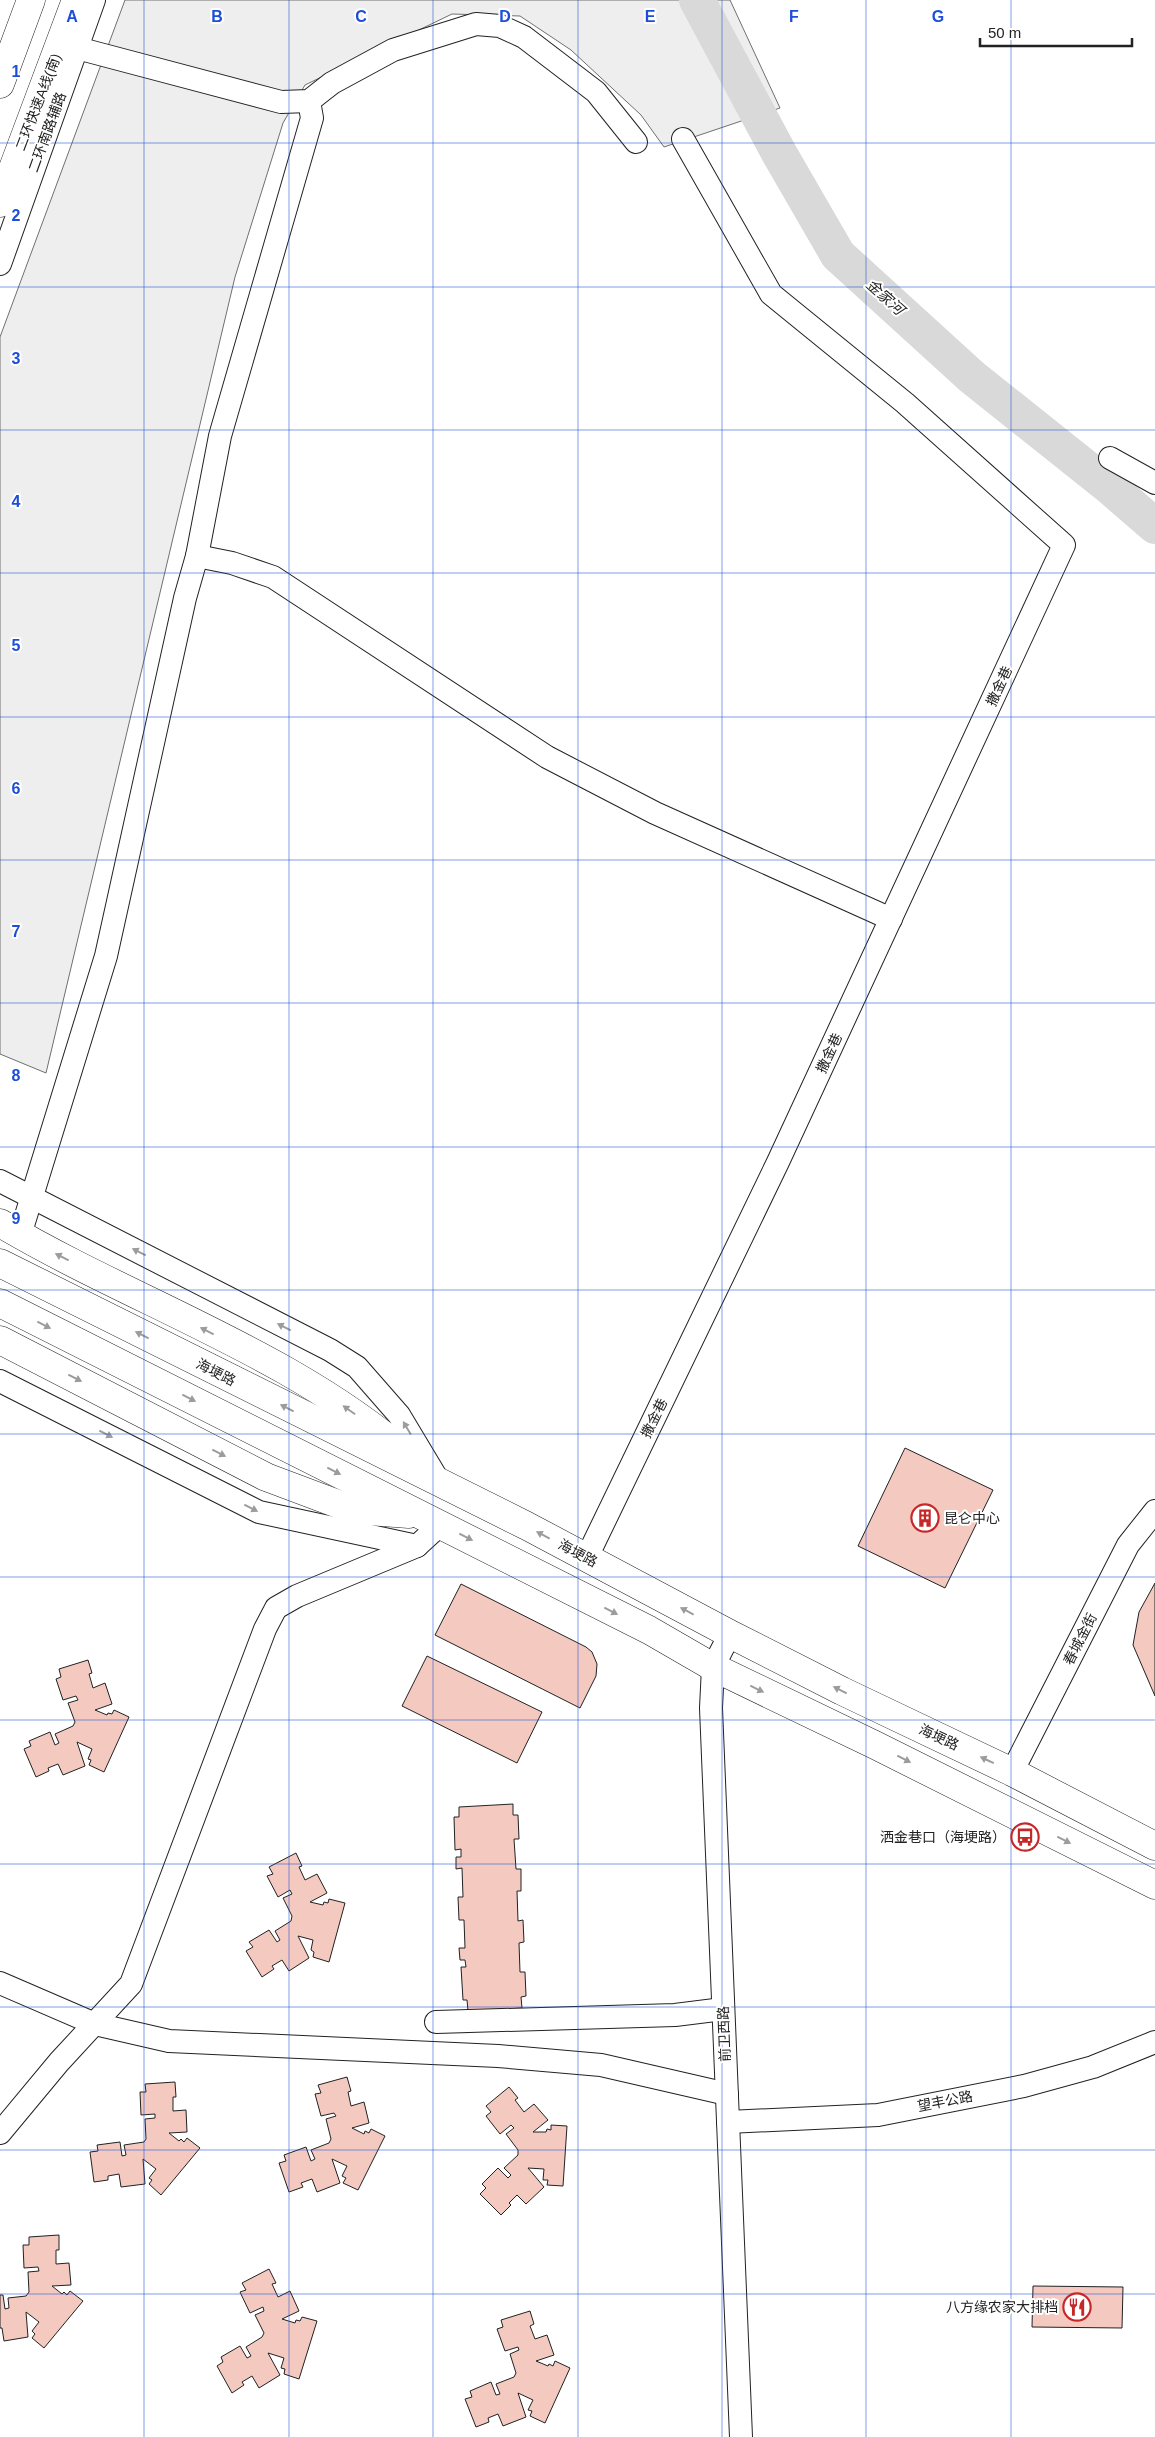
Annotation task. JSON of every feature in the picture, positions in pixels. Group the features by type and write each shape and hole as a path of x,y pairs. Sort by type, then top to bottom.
{"main road":[{"path":"0,84 31,0"},
{"path":"0,99 37,0"},
{"path":"0,185 69,0"},
{"name":"二环快速A线(南)","path":"0,204 76,0"},
{"path":"10,1229 298,1377 388,1438 440,1485"},
{"name":"海埂路","path":"0,1263 587,1558 842,1691 1012,1772 1155,1846"},
{"path":"0,1303 649,1630 714,1667 1155,1885"},
{"path":"0,1340 266,1477 354,1510 432,1520"}],"street":[{"name":"二环南路辅路","path":"0,264 94,0"},
{"path":"77,48 281,102 310,101 332,83 393,50 476,24 500,26 524,37 596,92 636,142"},
{"path":"10,1229 33,1197 106,956 183,608 197,556 220,436 312,118 310,101"},
{"name":"撒金巷","path":"587,1558 778,1162 1064,546 906,403 771,294 683,139"},
{"path":"1110,458 1155,483"},
{"path":"197,556 232,563 273,578 547,757 655,812 891,918"},
{"path":"0,1181 330,1350 357,1367 399,1415 440,1485"},
{"path":"0,1381 259,1512 417,1546"},
{"name":"春城金街","path":"1012,1772 1128,1545 1155,1511"},
{"path":"0,2133 59,2062 131,1984 261,1638 276,1608 298,1596 417,1546 432,1520"},
{"name":"前卫西路","path":"730,1634 714,1667 711,1708 741,2437"},
{"path":"0,1983 95,2024 170,2041 498,2056 601,2065 727,2094"},
{"path":"436,2022 675,2016 724,2010"},
{"name":"望丰公路","path":"728,2122 878,2115 1024,2086 1093,2067 1155,2042"}],"shaded area":[{"path":"125,0 730,0 780,108 664,147 641,115 571,50 520,16 452,14 305,85 283,123 235,277 46,1073 0,1054 0,337"}],"building":[{"name":"昆仑中心","path":"905,1448 993,1490 945,1588 858,1546"},
{"path":"1155,1583 1155,1696 1133,1645 1139,1612"},
{"path":"461,1584 586,1647 592,1652 597,1664 596,1676 580,1708 435,1635"},
{"path":"427,1656 542,1712 517,1763 402,1706"},
{"path":"88,1660 92,1673 89,1674 93,1688 105,1683 112,1704 95,1710 107,1715 108,1713 112,1714 114,1710 129,1717 104,1772 89,1765 91,1760 88,1759 92,1749 77,1742 85,1766 63,1775 58,1764 48,1768 49,1771 36,1777 24,1749 31,1746 29,1741 50,1732 55,1745 59,1743 55,1734 73,1726 75,1722 68,1703 78,1700 76,1696 63,1700 56,1679 61,1677 59,1669"},
{"path":"513,1804 513,1815 518,1815 519,1839 514,1839 516,1869 521,1869 521,1891 517,1891 518,1921 523,1920 524,1942 519,1943 520,1972 525,1972 526,1996 521,1997 522,2008 468,2011 467,2000 463,2000 461,1967 466,1967 465,1960 460,1960 459,1948 465,1948 464,1920 459,1920 458,1897 463,1897 462,1868 456,1869 456,1857 461,1857 461,1849 455,1850 454,1817 459,1817 459,1807"},
{"path":"296,1853 302,1866 299,1867 305,1880 317,1874 327,1893 310,1902 323,1905 324,1902 328,1903 329,1899 345,1903 329,1962 313,1957 314,1952 311,1950 313,1940 298,1936 309,1958 289,1971 282,1960 272,1966 274,1969 262,1977 246,1951 253,1947 249,1942 269,1930 277,1942 280,1940 275,1931 291,1921 292,1916 283,1898 292,1894 290,1890 278,1897 267,1876 273,1874 269,1867"},
{"path":"347,2077 351,2091 348,2092 351,2106 364,2102 369,2123 352,2128 364,2134 365,2131 369,2133 371,2129 385,2136 358,2190 343,2183 346,2178 342,2176 347,2166 332,2159 340,2183 317,2192 312,2179 301,2183 303,2187 289,2192 279,2163 286,2161 284,2155 306,2147 311,2161 315,2159 311,2150 329,2143 331,2139 326,2119 336,2116 334,2113 321,2116 315,2094 321,2093 318,2085"},
{"path":"175,2082 176,2097 173,2097 173,2111 186,2110 187,2132 169,2133 179,2141 181,2139 184,2142 187,2138 200,2148 161,2195 149,2184 152,2180 149,2178 156,2169 143,2159 145,2184 121,2187 119,2174 108,2176 108,2180 94,2182 90,2152 98,2151 97,2145 120,2142 122,2156 126,2155 124,2145 144,2142 146,2139 145,2119 155,2118 155,2114 141,2115 140,2092 146,2092 145,2084"},
{"path":"509,2087 518,2098 515,2100 524,2112 534,2104 548,2120 533,2132 546,2132 547,2129 551,2130 551,2125 567,2126 563,2186 547,2185 548,2180 543,2180 544,2169 528,2168 544,2187 526,2204 517,2195 509,2203 511,2205 501,2215 480,2194 486,2188 482,2184 498,2168 508,2178 511,2175 504,2168 518,2155 518,2150 506,2134 514,2128 511,2125 500,2134 486,2116 491,2112 486,2106"},
{"path":"59,2235 59,2250 56,2250 56,2264 69,2263 71,2285 52,2286 62,2294 64,2292 67,2295 70,2291 83,2301 44,2348 32,2338 35,2334 32,2331 39,2322 26,2312 28,2337 4,2341 2,2328 0,2328 0,2295 3,2295 5,2309 9,2308 8,2298 26,2296 29,2292 28,2272 39,2271 38,2267 24,2268 23,2245 29,2245 29,2237"},
{"path":"269,2269 276,2283 272,2284 278,2297 290,2291 299,2311 282,2319 295,2323 296,2320 300,2321 302,2317 317,2321 299,2379 284,2374 285,2369 281,2368 284,2358 268,2353 280,2375 259,2388 252,2376 242,2382 244,2385 232,2393 217,2366 223,2362 221,2357 240,2346 247,2358 251,2356 246,2347 262,2337 264,2333 255,2315 264,2311 263,2307 250,2313 240,2292 246,2290 242,2283"},
{"name":"八方缘农家大排档","path":"1033,2286 1123,2287 1122,2328 1032,2327"},
{"path":"530,2311 534,2324 530,2326 535,2339 547,2335 554,2355 536,2361 553,2366 555,2361 570,2368 545,2423 530,2416 532,2411 528,2410 533,2400 518,2393 526,2417 503,2426 498,2414 488,2418 489,2422 476,2427 465,2399 472,2397 470,2391 491,2382 496,2395 500,2394 496,2384 514,2377 516,2373 510,2354 519,2350 518,2347 505,2351 497,2329 503,2327 501,2320"}],"waterway":[{"name":"金家河","path":"697,0 779,153 838,255 972,377 1110,487 1155,526"}],"place":[{"name":"昆仑中心","path":"925,1518"},
{"name":"洒金巷口（海埂路）","path":"1025,1837"},
{"name":"八方缘农家大排档","path":"1077,2307"}]}
